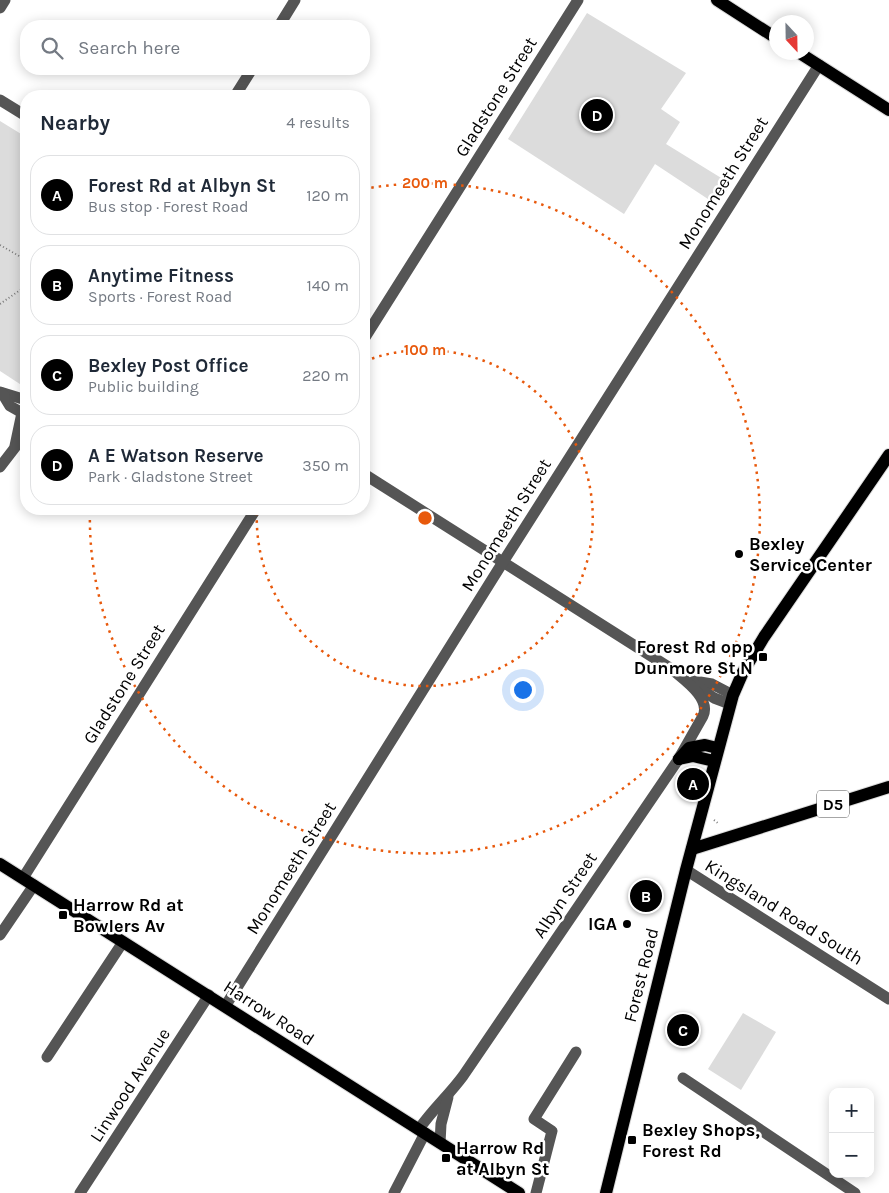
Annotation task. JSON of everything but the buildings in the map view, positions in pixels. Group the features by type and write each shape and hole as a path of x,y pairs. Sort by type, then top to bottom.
{"main road":[{"path":"717,0 769,33"},
{"path":"810,60 889,110"},
{"name":"Forest Road","path":"606,1193 686,870 731,699 743,672 764,637 889,455"},
{"path":"679,759 689,748 705,745 717,748"},
{"path":"679,759 693,756 714,761"},
{"name":"D5","path":"692,849 889,787"},
{"name":"Harrow Road","path":"0,864 519,1193"}],"street":[{"path":"0,8 5,0"},
{"path":"283,20 295,0"},
{"name":"Gladstone Street","path":"370,329 578,0"},
{"name":"Monomeeth Street","path":"226,1006 503,562 819,66"},
{"path":"238,90 248,75"},
{"path":"0,100 20,112"},
{"path":"1,392 20,398"},
{"path":"1,392 10,406 20,410"},
{"path":"14,446 20,427"},
{"path":"0,467 20,440"},
{"path":"370,478 674,671 731,699"},
{"name":"Gladstone Street","path":"0,935 29,882 252,515"},
{"name":"Albyn Street","path":"394,1193 428,1116 448,1097 679,759 706,709 700,697 674,671"},
{"name":"Kingsland Road South","path":"686,870 889,997"},
{"path":"47,1057 123,942"},
{"name":"Linwood Avenue","path":"80,1193 209,995"},
{"path":"536,1193 552,1131 534,1119 576,1052"},
{"path":"683,1078 855,1193"},
{"name":"Albyn Street","path":"440,1143 441,1124 448,1097"}],"path":[{"path":"0,245 20,257"},
{"path":"0,304 20,290"},
{"path":"714,820 719,824"}],"shaded area":[{"path":"587,13 686,73 661,109 680,122 666,144 731,184 717,205 655,164 624,214 508,139"},
{"path":"0,121 20,133 20,384 0,371"},
{"path":"743,1013 776,1032 741,1090 708,1069"}],"place":[{"name":"A E Watson Reserve","path":"597,115"},
{"name":"Bexley Service Center","path":"739,554"},
{"name":"Forest Rd opp Dunmore St N","path":"763,657"},
{"name":"Forest Rd at Albyn St","path":"693,784"},
{"name":"Anytime Fitness","path":"646,896"},
{"name":"Harrow Rd at Bowlers Av","path":"63,915"},
{"name":"IGA","path":"627,924"},
{"name":"Bexley Post Office","path":"683,1030"},
{"name":"Bexley Shops, Forest Rd","path":"632,1140"},
{"name":"Harrow Rd at Albyn St","path":"446,1158"}]}
